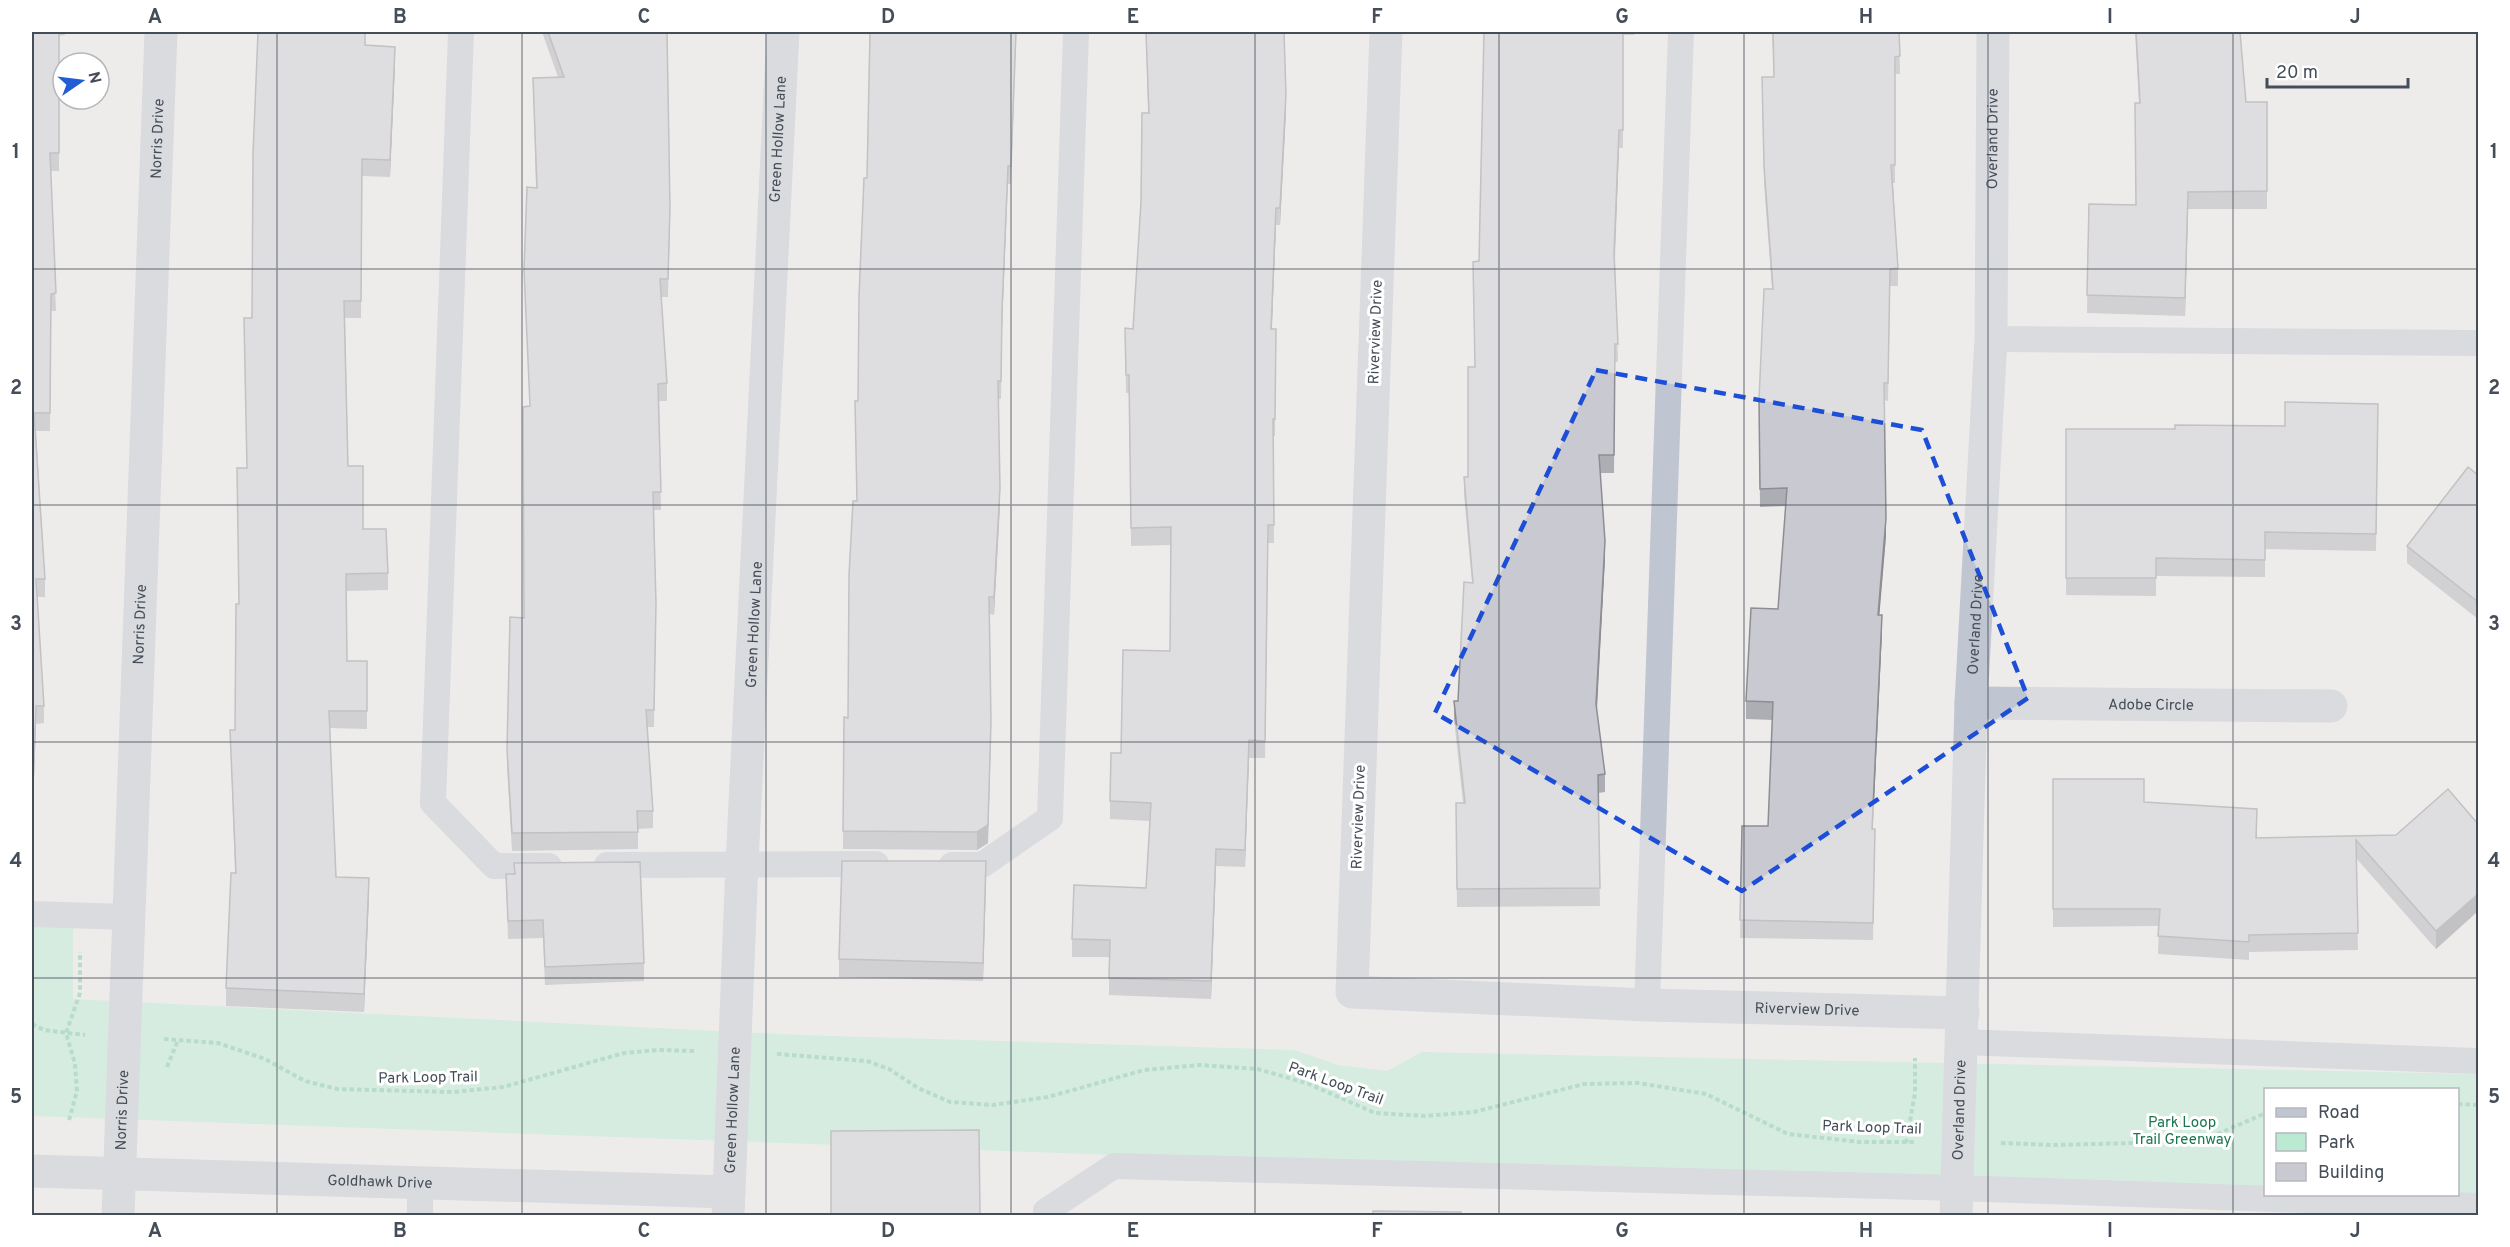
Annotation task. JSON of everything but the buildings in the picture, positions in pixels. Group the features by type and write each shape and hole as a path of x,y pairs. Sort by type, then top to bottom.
{"street":[{"name":"Norris Drive","path":"118,1215 161,32"},
{"name":"Green Hollow Lane","path":"729,1204 742,863 783,32"},
{"name":"Riverview Drive","path":"1386,32 1352,992 1647,1005 1962,1028"},
{"name":"Overland Drive","path":"1956,1202 1971,703 1991,339 1993,32"},
{"name":"Adobe Circle","path":"1971,703 2331,706"},
{"name":"Goldhawk Drive","path":"32,1171 420,1182 729,1204"}],"lane":[{"path":"460,32 433,804 494,866 742,863 982,865 1050,818 1076,32"},
{"path":"1647,1005 1681,32"},
{"path":"1991,339 2478,343"},
{"path":"32,914 128,917"},
{"path":"1962,1028 2478,1061"},
{"path":"1046,1215 1046,1210 1114,1166 1956,1202 2478,1206"},
{"path":"420,1182 420,1215"}],"path":[{"path":"69,1120 76,1082 75,1064 66,1034 80,993 81,916"},
{"path":"32,1024 44,1030 91,1036"},
{"name":"Park Loop Trail","path":"156,1039 218,1043 265,1059 305,1081 337,1089 453,1092 503,1087 624,1053 659,1050 705,1052"},
{"path":"166,1068 178,1040"},
{"name":"Park Loop Trail","path":"771,1054 867,1061 889,1069 918,1088 950,1102 993,1105 1048,1097 1144,1070 1200,1065 1258,1069 1309,1084 1375,1113 1425,1116 1474,1112 1584,1084 1638,1083 1706,1094 1788,1134 1860,1142 1917,1142"},
{"path":"2459,1104 2478,1105"},
{"path":"1994,1143 2053,1145 2178,1142 2208,1138 2264,1113"}],"highlighted area":[{"path":"1596,370 1922,430 2028,698 1742,891 1435,713"}],"green space":[{"name":"Park Loop Trail Greenway","path":"32,924 73,924 73,999 801,1035 1295,1050 1338,1065 1387,1071 1422,1052 2478,1074 2478,1204 32,1116"}]}
